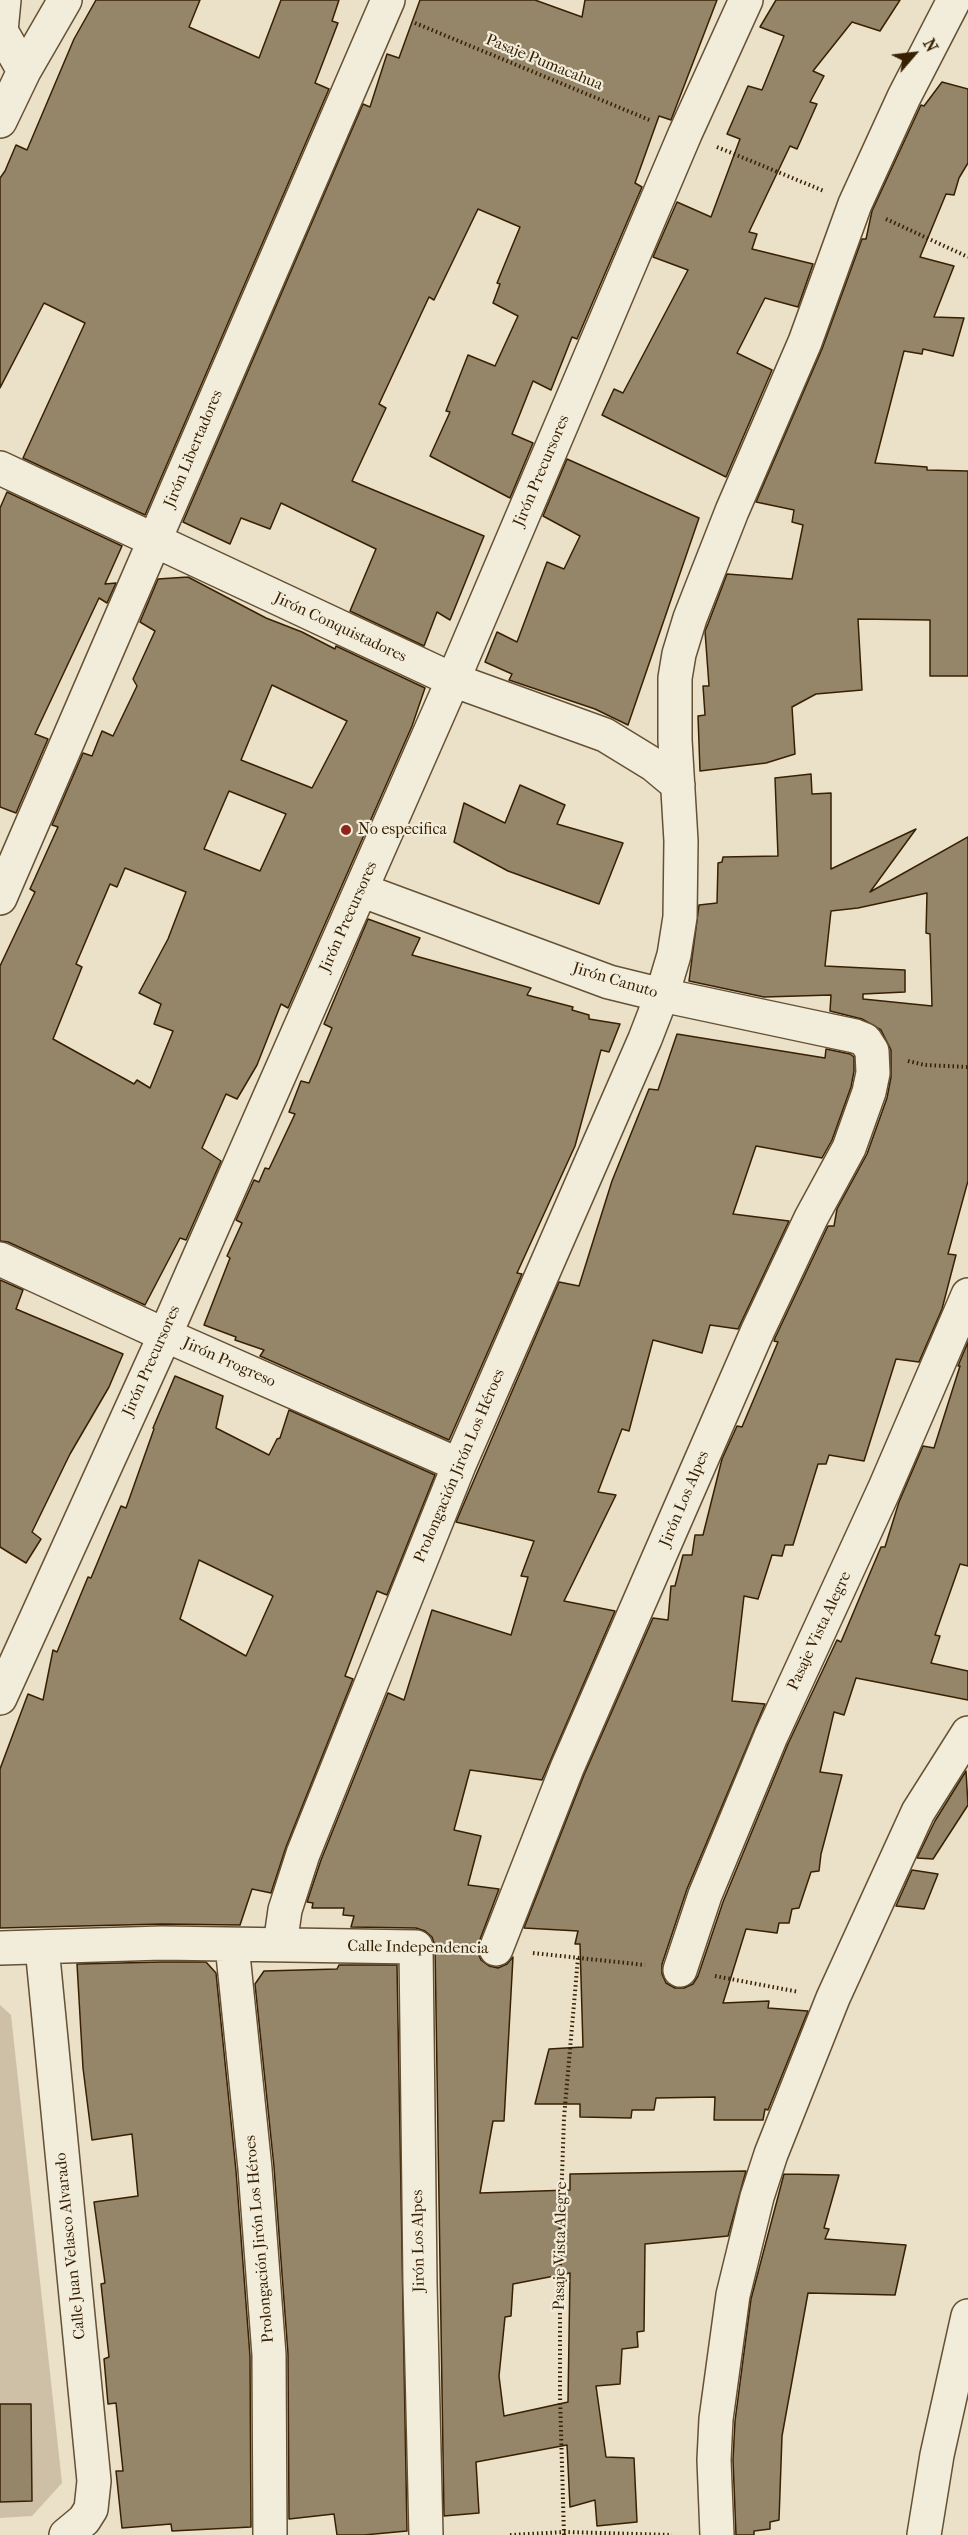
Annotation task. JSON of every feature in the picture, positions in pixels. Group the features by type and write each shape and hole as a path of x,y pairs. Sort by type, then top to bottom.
{"street":[{"path":"0,121 24,71 65,0"},
{"name":"Jirón Libertadores","path":"0,898 388,0"},
{"name":"Jirón Precursores","path":"0,1698 165,1335 361,890 453,680 685,134 746,0"},
{"name":"Prolongación Jirón Los Héroes","path":"280,1945 285,1910 303,1854 459,1465 645,1039 662,995 674,955 680,917 681,841 675,740 675,678 690,618 732,511 805,342 855,204 887,131 954,0"},
{"path":"3,11 1,31 24,71"},
{"name":"Jirón Conquistadores","path":"0,468 453,680 605,735 654,765 678,785"},
{"name":"Jirón Canuto","path":"361,890 609,982 855,1036 865,1040 872,1051"},
{"name":"Jirón Los Alpes","path":"496,1949 567,1768 753,1341 788,1264 849,1148 869,1092 873,1073 872,1051"},
{"name":"Jirón Progreso","path":"0,1259 459,1465"},
{"name":"Pasaje Vista Alegre","path":"680,1970 705,1895 766,1746 875,1510 968,1295"},
{"path":"717,2535 714,2460 716,2419 733,2295 757,2197 771,2154 833,1998 918,1812 968,1733"},
{"name":"Calle Independencia","path":"0,1948 162,1943 416,1947"},
{"name":"Prolongación Jirón Los Héroes","path":"232,1945 255,2169 269,2355 270,2535"},
{"name":"Calle Juan Velasco Alvarado","path":"42,1947 94,2481 90,2509 83,2530"},
{"name":"Jirón Los Alpes","path":"416,1947 426,2535"},
{"path":"924,2535 937,2455 968,2316"}],"path":[{"name":"Pasaje Pumacahua","path":"415,24 663,125"},
{"path":"872,1051 925,1065 968,1067"},
{"name":"Calle Independencia","path":"496,1949 680,1970 833,1998"},
{"name":"Pasaje Vista Alegre","path":"564,2534 560,2396 560,2234 564,2118 578,1958"},
{"path":"510,2535 672,2535"}],"shaded area":[{"path":"0,2005 11,2015 62,2483 32,2516 0,2518"}],"building":[{"path":"96,0 200,0 189,27 259,58 281,0 339,0 332,21 338,23 315,83 329,89 145,515 23,458 85,323 44,303 0,388 0,178 16,145 27,150 74,39"},
{"path":"420,0 535,0 582,17 585,0 717,0 671,120 659,116 635,183 642,187 577,339 572,337 551,390 533,381 512,434 533,443 510,498 430,456 450,412 446,411 468,355 495,366 518,316 493,303 500,284 497,283 520,227 478,209 434,300 429,297 379,404 386,408 352,481 484,536 450,620 437,612 424,646 350,611 376,549 281,503 270,529 241,518 230,544 183,522 363,104 370,107 387,54 399,58"},
{"path":"776,0 900,0 880,31 852,22 813,71 824,76 810,102 817,104 797,149 790,146 749,232 757,234 752,249 813,264 798,307 765,298 737,353 772,370 726,477 602,415 614,389 623,393 688,270 653,257 677,202 711,217 740,139 727,134 748,86 762,90 784,36 760,27"},
{"path":"942,82 968,89 968,163 959,178 954,195 946,194 920,257 954,266 934,317 964,318 953,356 923,349 922,354 904,351 875,463 927,467 927,470 968,471 968,676 930,676 930,620 858,619 862,690 816,694 792,707 795,754 766,763 700,771 698,716 705,715 703,686 709,686 705,631 727,574 792,579 803,525 792,522 794,510 756,502 822,349 862,239 866,239 872,211 921,105 924,106"},
{"path":"567,459 699,518 628,725 595,709 509,680 512,674 485,662 497,632 517,642 547,562 564,569 580,536 543,516"},
{"path":"7,492 122,546 105,584 116,583 107,603 99,598 35,734 48,739 16,813 0,807 0,508"},
{"path":"188,577 266,618 302,632 335,649 336,646 425,688 412,726 288,1008 281,1004 257,1065 237,1099 226,1094 202,1148 221,1161 186,1240 180,1238 145,1305 8,1242 0,1241 0,966 35,892 30,889 58,827 52,825 83,753 92,756 102,731 113,736 137,686 133,679 155,631 140,622 158,579","holes":["272,685 347,721 312,788 241,760","229,791 286,814 260,871 204,849","125,868 186,892 168,939 139,993 161,1004 154,1024 173,1031 150,1088 137,1080 134,1084 53,1039 82,967 76,964 110,884 117,887"]},
{"path":"811,774 812,794 831,793 831,869 916,829 870,892 968,837 968,1181 948,1254 956,1255 942,1309 919,1362 896,1359 864,1461 829,1455 826,1464 818,1464 793,1545 785,1545 782,1556 772,1555 758,1599 744,1596 732,1701 765,1704 687,1889 662,1964 662,1974 666,1983 675,1988 684,1988 693,1984 698,1976 723,1902 788,1744 837,1640 841,1642 881,1547 885,1547 899,1502 923,1446 934,1448 960,1366 958,1366 968,1342 968,1566 960,1564 935,1635 940,1636 931,1663 968,1671 968,1700 856,1678 844,1715 834,1712 820,1772 842,1775 821,1854 819,1871 811,1872 799,1908 792,1909 789,1923 779,1923 777,1933 746,1929 723,2003 769,2001 768,2008 808,2011 768,2110 765,2109 763,2120 714,2120 715,2097 656,2098 654,2110 632,2110 631,2118 580,2117 580,2104 535,2104 549,2049 583,2047 580,1944 575,1944 578,1931 524,1928 584,1775 653,1618 668,1620 671,1586 675,1586 683,1555 692,1555 695,1535 703,1535 722,1459 737,1426 742,1427 778,1342 774,1341 775,1338 828,1226 834,1226 837,1209 867,1154 887,1098 891,1077 891,1050 881,1030 862,1019 830,1011 831,995 764,997 689,981 699,905 717,903 718,863 722,862 723,857 778,856 775,778","holes":["927,893 926,933 930,934 932,1006 863,999 863,994 905,992 905,970 825,966 831,911 858,908"]},
{"path":"520,785 565,805 557,824 623,843 599,904 508,871 454,842 464,803 505,823"},
{"path":"368,919 420,938 412,955 531,988 527,995 573,1007 572,1010 589,1015 589,1019 620,1024 609,1052 601,1050 575,1146 517,1273 522,1274 449,1440 260,1356 264,1350 235,1340 236,1337 204,1325 230,1258 227,1256 242,1223 236,1220 254,1180 259,1182 265,1168 269,1169 295,1114 289,1112 301,1081 309,1083 332,1028 324,1024"},
{"path":"677,1034 825,1058 826,1049 854,1057 851,1087 832,1140 822,1158 756,1146 733,1214 789,1221 738,1329 710,1325 702,1353 653,1340 629,1431 622,1429 598,1492 616,1495 564,1601 615,1611 542,1780 470,1770 454,1830 481,1836 468,1885 499,1889 477,1951 481,1960 489,1966 498,1968 507,1964 513,1957 504,2121 493,2121 480,2193 570,2190 570,2174 746,2171 728,2236 645,2244 644,2331 637,2332 638,2347 622,2349 620,2384 596,2386 606,2457 634,2458 637,2522 597,2526 595,2500 570,2507 567,2445 476,2462 479,2513 444,2516 435,1946 432,1937 425,1931 416,1928 351,1927 354,1916 343,1915 344,1908 312,1908 313,1903 307,1902 321,1860 388,1693 404,1700 432,1610 511,1635 528,1577 521,1576 534,1541 456,1522 559,1282 579,1286 612,1181 649,1089 658,1090","holes":["570,2273 568,2402 504,2416 499,2376 505,2317 511,2316 513,2284"]},
{"path":"0,1280 23,1290 16,1309 123,1354 109,1387 70,1454 32,1532 41,1539 26,1563 0,1547"},
{"path":"175,1376 223,1396 216,1428 269,1455 277,1439 280,1438 289,1410 435,1475 387,1595 377,1591 345,1676 353,1679 286,1847 271,1893 252,1889 240,1925 162,1924 0,1928 0,1769 28,1694 43,1700 53,1650 57,1652 121,1506 126,1508 153,1428","holes":["199,1560 273,1596 246,1656 180,1619"]},
{"path":"966,1771 968,1805 933,1859 917,1858 935,1821"},
{"path":"912,1870 938,1874 924,1909 896,1906"},
{"path":"206,1962 216,1973 236,2171 250,2356 251,2527 172,2531 171,2524 122,2528 116,2471 123,2471 116,2403 108,2404 104,2359 109,2357 101,2284 105,2283 94,2202 138,2196 132,2134 92,2140 83,2068 77,1964"},
{"path":"339,1965 397,1965 407,2531 364,2535 337,2535 334,2514 289,2519 288,2354 274,2167 255,1984 264,1971 337,1969"},
{"path":"784,2174 839,2175 824,2228 829,2229 825,2239 906,2245 895,2295 808,2293 782,2436 779,2520 770,2522 770,2529 754,2531 754,2535 736,2535 733,2460 735,2421 751,2299"},
{"path":"0,2404 31,2404 32,2501 0,2502"}],"place":[{"name":"No especifica","path":"346,830"}]}
